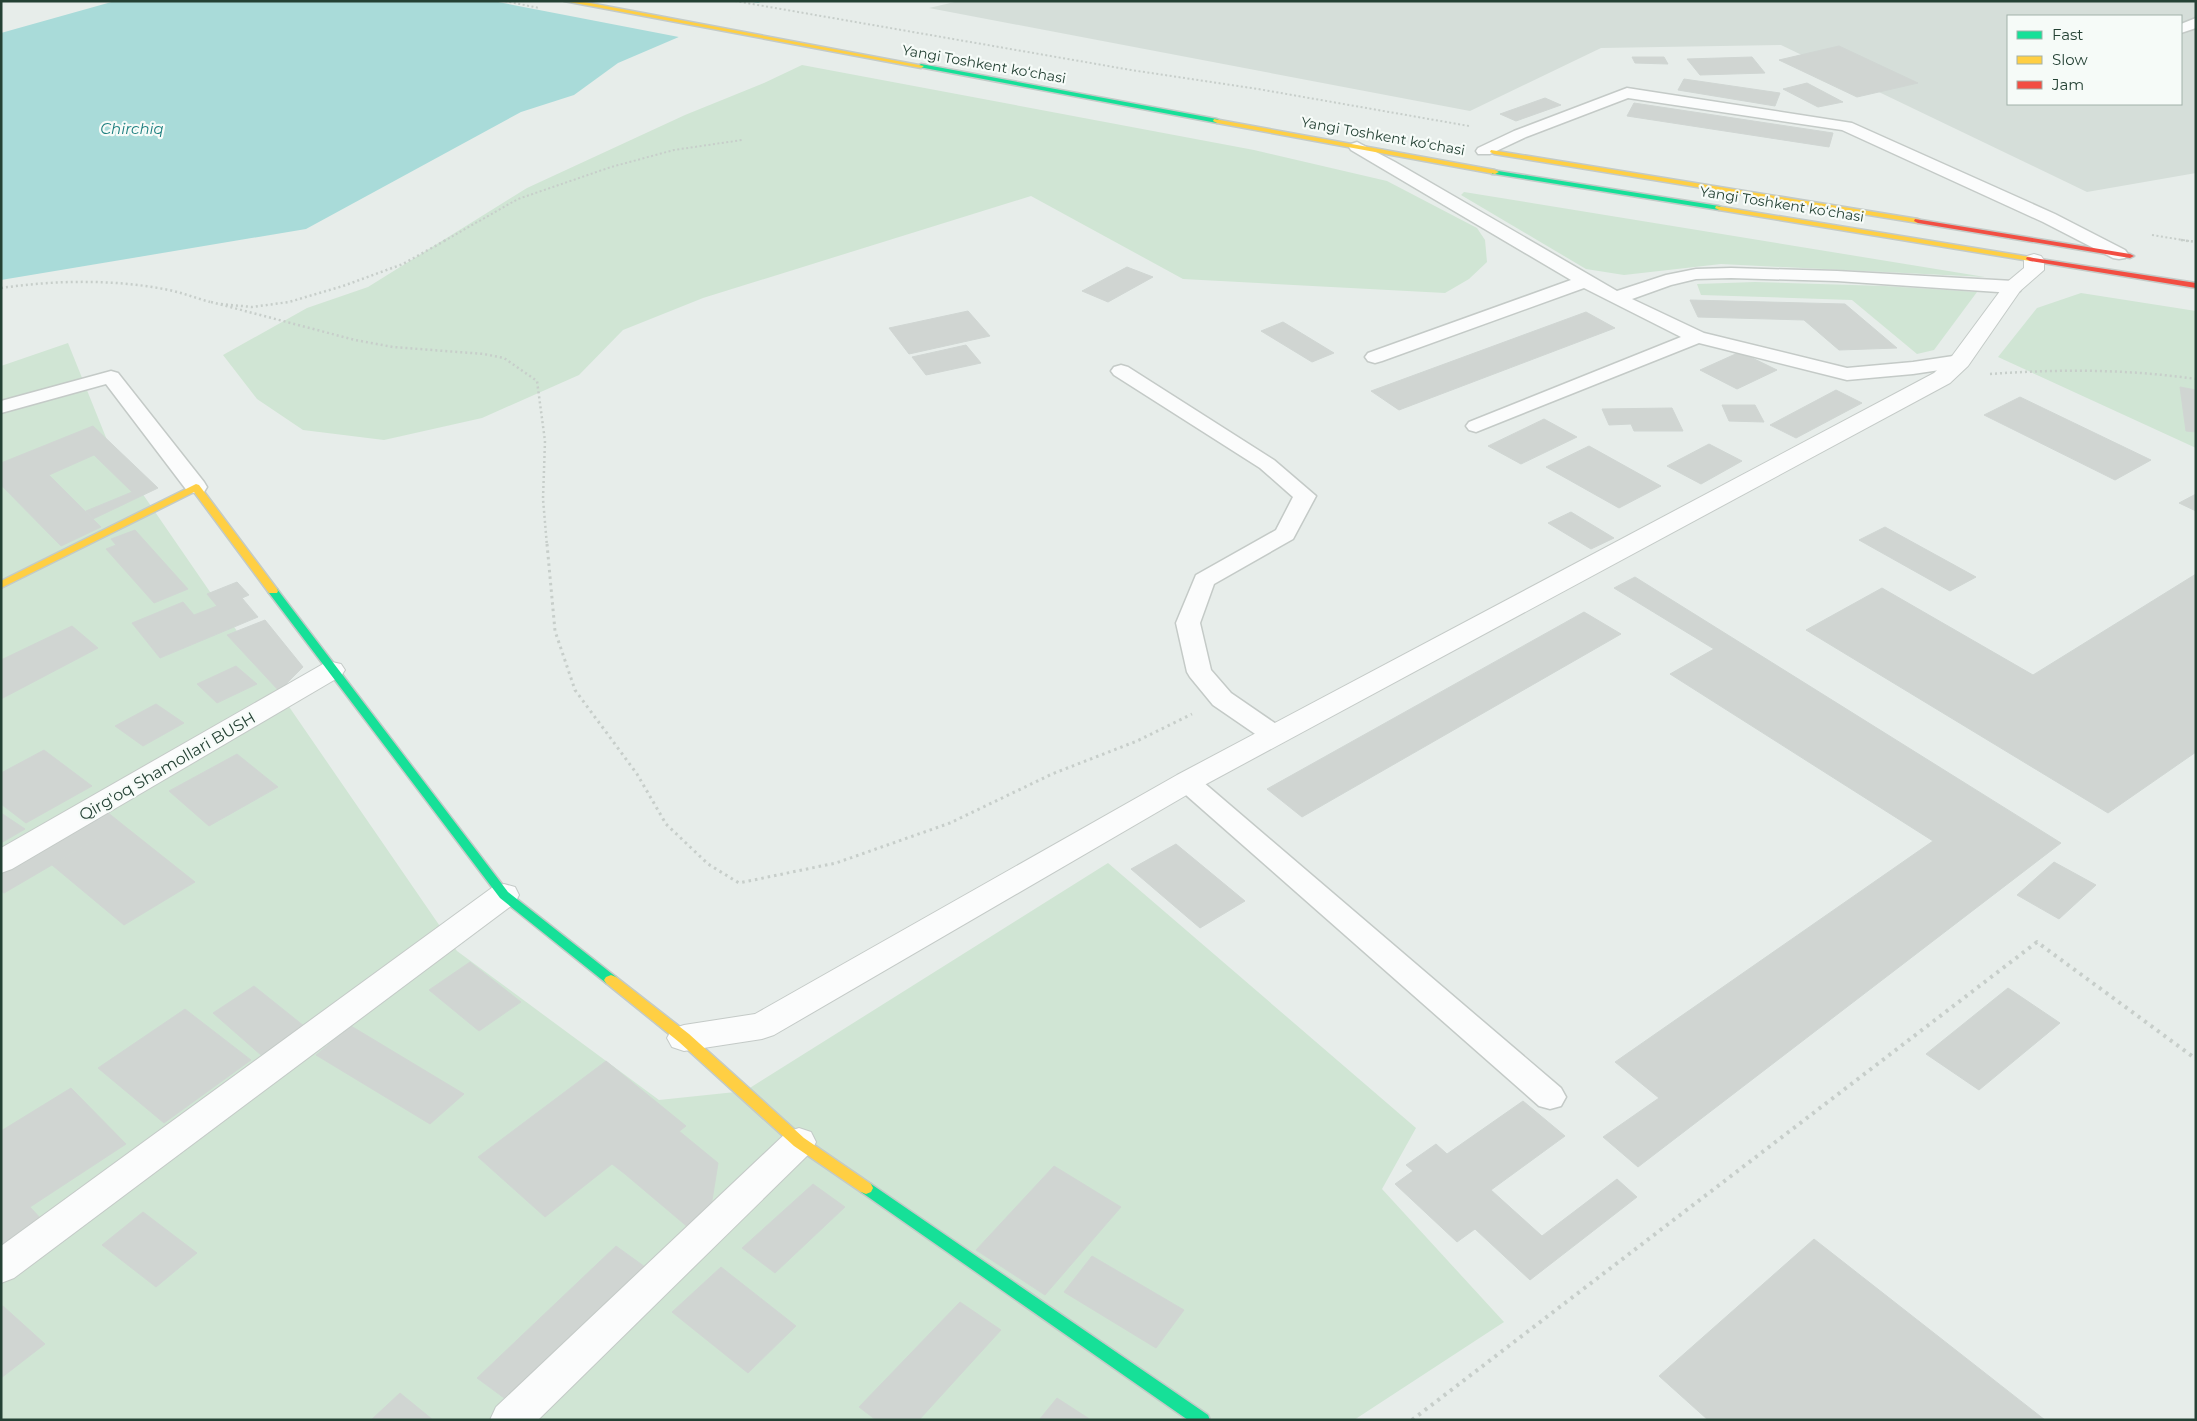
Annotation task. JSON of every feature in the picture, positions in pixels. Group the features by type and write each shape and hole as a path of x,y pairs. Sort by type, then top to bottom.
{"main road":[{"name":"Yangi Toshkent ko‘chasi","path":"567,1 846,54 1599,190 2196,286"},
{"name":"Yangi Toshkent ko‘chasi","path":"1479,150 2138,257"},
{"path":"1,585 196,487 332,670 504,895 684,1038 799,1142 1202,1420"}],"street":[{"path":"684,1038 762,1026 1273,734 1951,369 2012,287 2034,270 2034,260"},
{"name":"Qirg'oq Shamollari BUSH","path":"1,862 332,670"},
{"path":"1,1267 504,895"},
{"path":"510,1420 799,1142"}],"lane":[{"path":"2182,29 2196,22"},
{"path":"1479,150 1627,93 1846,126 2049,218 2119,254"},
{"path":"1357,147 1585,281 1697,337 1847,374 1913,368 1951,369"},
{"path":"1616,298 1666,280 1696,274 1731,272 1828,275 2012,287"},
{"path":"1375,357 1585,281"},
{"path":"1476,426 1697,337"},
{"path":"1121,371 1266,464 1304,496 1285,534 1204,580 1188,623 1199,672 1222,699 1273,734"},
{"path":"1,407 111,377 196,487"},
{"path":"1187,782 1550,1097"}],"path":[{"path":"736,1 885,28"},
{"path":"210,302 252,307 289,302 343,286 403,264 518,199 611,167 656,155 742,140"},
{"path":"1,288 26,284 100,281 164,289 355,340 394,347 484,354 504,358 537,381 545,441 543,499 555,631 575,690 637,774 666,824 708,864 739,883 836,863 950,824 1052,774 1136,741 1222,699"},
{"path":"1951,369 2095,370 2172,375 2196,379"},
{"path":"1412,1420 2037,942 2196,1058"}],"shaded area":[{"path":"959,1 2196,1 2196,173 2087,192 1781,45 1601,48 1470,111 929,8"}],"green space":[{"path":"802,65 1254,150 1387,181 1477,228 1485,240 1487,262 1469,279 1445,293 1183,279 1031,196 703,298 623,330 579,375 482,418 384,440 303,430 257,399 223,355 307,308 368,287 527,188 685,115 764,83"},
{"path":"1464,192 1985,277 1721,264 1624,275 1586,269 1461,195"},
{"path":"1755,282 1885,286 1977,292 1934,350 1917,354 1852,300 1701,295 1697,284"},
{"path":"2081,293 2196,311 2196,448 1998,357 2037,308"},
{"path":"68,343 109,445 457,951 659,1100 745,1091 1108,863 1416,1128 1382,1189 1504,1322 1354,1420 1,1420 1,366"}],"water":[{"name":"Chirchiq","path":"115,1 763,1 618,63 574,95 521,112 306,229 1,280 1,33"}],"pier":[{"path":"493,1 747,1 763,4 684,38"}],"building":[{"path":"1839,46 1918,83 1857,97 1779,60"},
{"path":"1632,57 1664,57 1668,64 1635,63"},
{"path":"1752,57 1765,73 1700,75 1687,59"},
{"path":"1684,79 1780,93 1775,106 1678,90"},
{"path":"1807,83 1843,102 1818,107 1783,89"},
{"path":"1545,98 1561,105 1516,121 1500,114"},
{"path":"1634,103 1833,133 1829,147 1627,116"},
{"path":"1127,267 1153,277 1108,302 1082,291"},
{"path":"1690,300 1845,304 1897,348 1839,350 1804,320 1698,317"},
{"path":"968,311 990,336 909,354 889,328"},
{"path":"1586,312 1615,328 1399,410 1371,391"},
{"path":"1283,322 1334,353 1312,362 1261,331"},
{"path":"966,345 981,363 926,375 912,357"},
{"path":"1740,352 1777,370 1737,389 1700,370"},
{"path":"2180,387 2196,390 2196,432 2186,431"},
{"path":"1836,390 1862,403 1796,438 1770,425"},
{"path":"2020,397 2151,460 2115,480 1984,415"},
{"path":"1722,405 1755,405 1764,422 1729,421"},
{"path":"1672,408 1683,431 1634,431 1631,424 1609,425 1602,409"},
{"path":"1544,419 1577,437 1521,464 1488,446"},
{"path":"93,426 158,488 93,519 86,511 132,492 94,455 49,475 43,470 3,487 1,486 1,463"},
{"path":"1709,444 1742,461 1701,484 1667,466"},
{"path":"1589,446 1661,486 1619,508 1546,467"},
{"path":"43,470 101,527 61,546 3,487"},
{"path":"2196,494 2196,511 2179,503"},
{"path":"1571,512 1614,538 1591,549 1548,523"},
{"path":"1885,527 1976,577 1950,591 1859,540"},
{"path":"135,530 188,589 154,603 106,549 116,545 111,539"},
{"path":"2196,574 2196,752 2108,813 1806,630 1882,588 2033,675"},
{"path":"1635,577 2061,843 1638,1167 1603,1137 1659,1098 1615,1062 1933,841 1670,674 1714,649 1614,588"},
{"path":"237,582 249,595 242,598 258,617 160,658 132,623 183,602 194,615 217,606 207,594"},
{"path":"1584,612 1621,634 1302,817 1267,789"},
{"path":"265,620 303,667 279,691 227,635"},
{"path":"72,626 98,648 1,699 1,660"},
{"path":"236,666 257,684 217,703 197,684"},
{"path":"156,704 184,723 143,746 115,726"},
{"path":"44,750 92,786 26,823 1,804 1,773"},
{"path":"237,754 278,787 209,826 169,791"},
{"path":"107,812 122,824 4,893 1,891 1,873"},
{"path":"1,813 25,829 1,843"},
{"path":"122,824 195,882 124,925 52,865"},
{"path":"1176,844 1245,901 1200,928 1131,869"},
{"path":"2054,862 2096,885 2059,919 2017,895"},
{"path":"470,962 521,1002 479,1031 429,990"},
{"path":"254,986 304,1026 261,1055 213,1013"},
{"path":"2008,988 2060,1023 1979,1090 1926,1054"},
{"path":"185,1009 251,1060 164,1123 98,1068"},
{"path":"351,1026 464,1094 430,1124 316,1055"},
{"path":"606,1061 686,1126 625,1174 612,1164 545,1217 478,1157"},
{"path":"71,1088 126,1144 30,1207 42,1220 1,1247 1,1131"},
{"path":"1523,1101 1565,1136 1491,1190 1542,1236 1617,1179 1637,1197 1530,1280 1475,1229 1457,1242 1395,1184 1413,1171 1406,1165 1436,1144 1447,1154"},
{"path":"679,1131 718,1163 709,1219 696,1234 625,1174"},
{"path":"1054,1166 1121,1207 1045,1295 976,1250"},
{"path":"813,1184 845,1207 775,1273 742,1248"},
{"path":"143,1212 197,1253 156,1287 102,1245"},
{"path":"1814,1239 2045,1420 1708,1420 1659,1376"},
{"path":"616,1246 652,1272 515,1406 477,1378"},
{"path":"1092,1256 1184,1310 1156,1348 1064,1292"},
{"path":"721,1267 796,1326 748,1373 672,1312"},
{"path":"960,1302 1001,1330 919,1420 876,1420 859,1407"},
{"path":"3,1306 45,1344 1,1378 1,1307"},
{"path":"400,1393 433,1420 371,1420"},
{"path":"1057,1398 1091,1420 1039,1420"}],"traffic: fast":[{"path":"921,66 1217,121"},
{"path":"1495,172 1719,208"},
{"path":"273,591 504,895 611,980"},
{"path":"866,1188 1202,1420"}],"traffic: slow":[{"path":"567,1 921,66"},
{"path":"1217,121 1495,172"},
{"path":"1494,152 1918,221"},
{"path":"1719,208 2030,259"},
{"path":"1,585 196,487 273,591"},
{"path":"611,980 684,1038 799,1142 866,1188"}],"traffic: jam":[{"path":"1918,221 2130,256"},
{"path":"2030,259 2196,286"}]}
